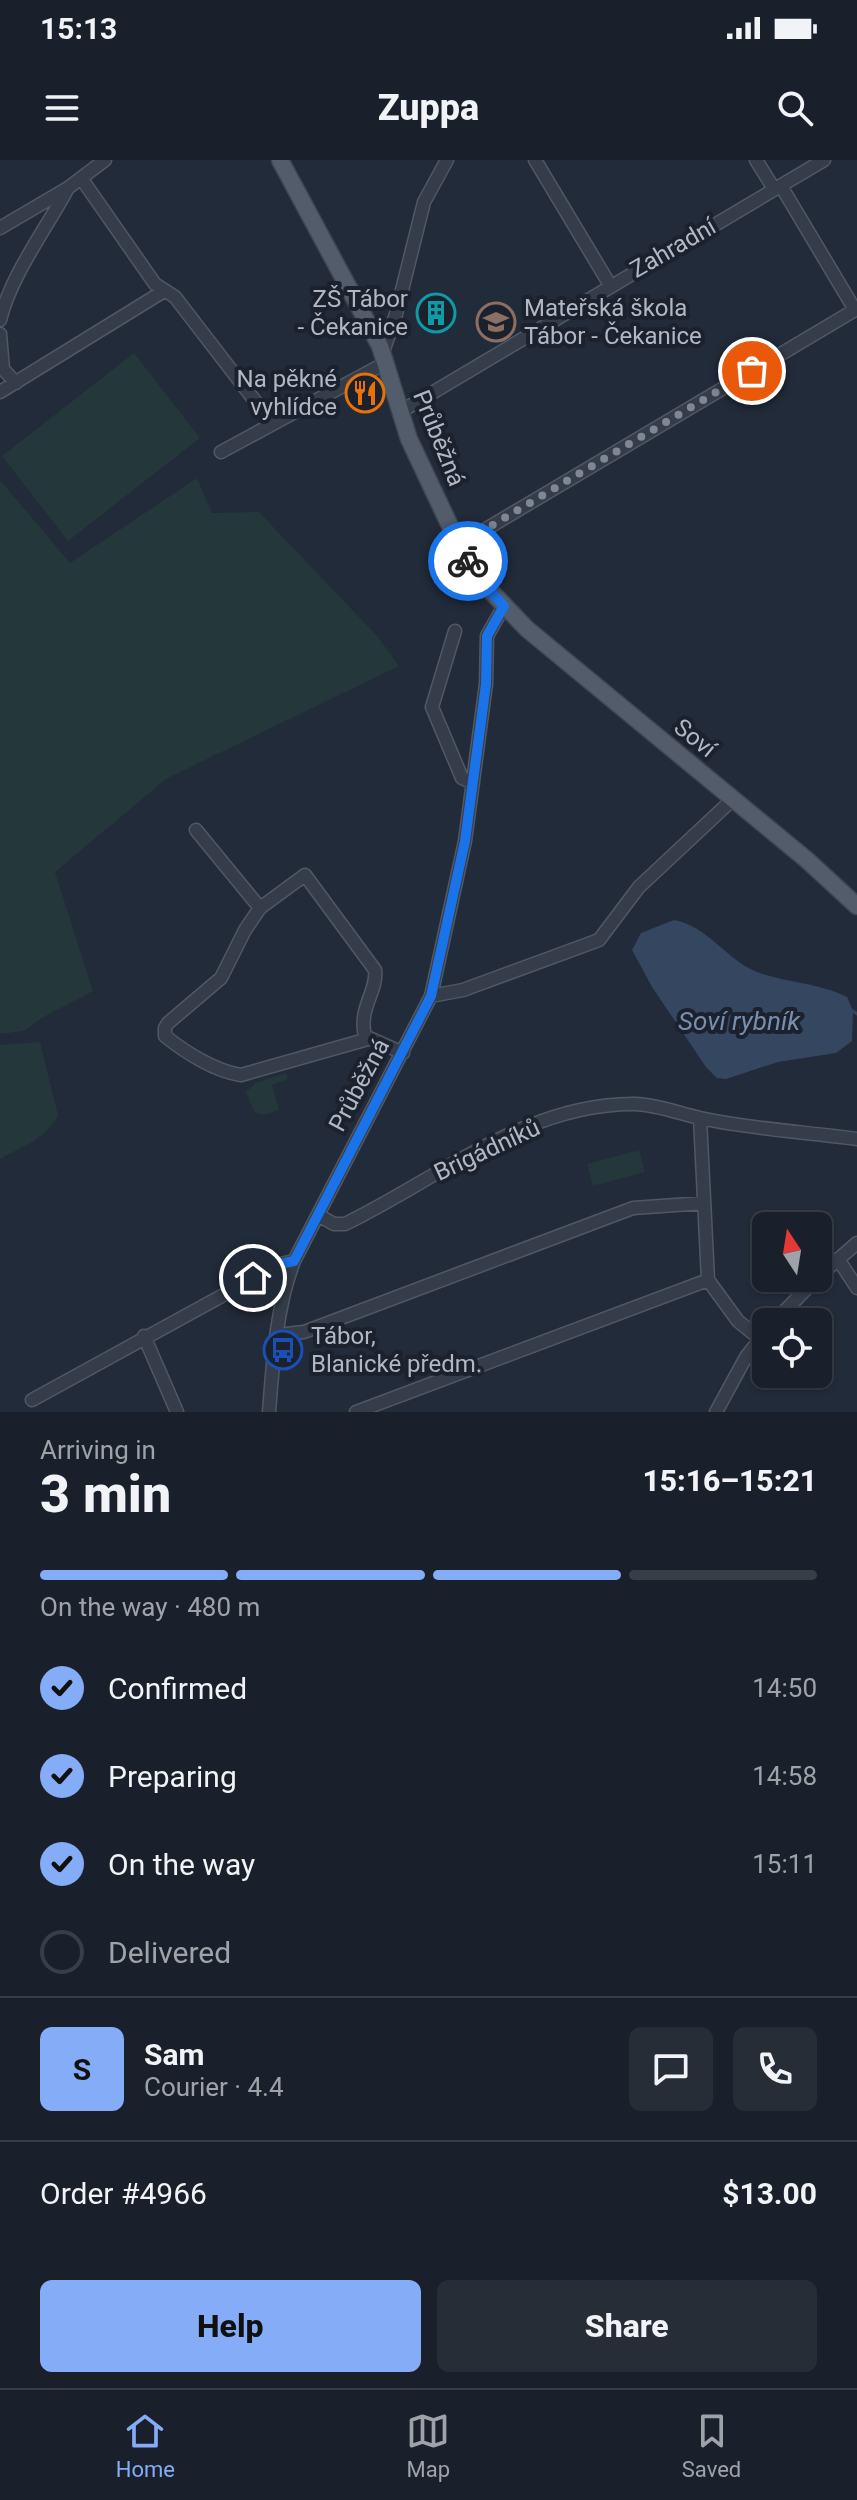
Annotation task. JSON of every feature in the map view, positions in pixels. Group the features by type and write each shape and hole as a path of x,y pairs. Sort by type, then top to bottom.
{"main road":[{"name":"Průběžná","path":"280,160 385,357 409,439 459,545 479,579 504,606"},
{"name":"Soví","path":"504,606 578,673 857,906"}],"street":[{"path":"0,228 68,188 105,160"},
{"path":"221,452 385,357 424,202 447,160"},
{"path":"535,160 610,285"},
{"path":"459,545 855,310 777,187 756,160"},
{"name":"Zahradní","path":"400,412 824,160"},
{"path":"81,178 164,291 175,297 272,423"},
{"path":"0,320 26,258 68,188"},
{"path":"0,392 164,291"},
{"path":"0,334 4,372 16,383"},
{"name":"Průběžná","path":"269,1412 277,1335 287,1280 294,1261 431,996 465,841 486,684 487,636 504,606"},
{"path":"455,631 432,707 462,778 473,783"},
{"path":"431,996 463,990 599,940 639,887 732,800"},
{"path":"196,830 260,908"},
{"path":"368,1039 364,1032 364,1009 376,977 375,970 305,875 260,908 221,978 165,1028 165,1036 200,1059 229,1073 241,1075 368,1039 403,1053"},
{"name":"Brigádníků","path":"318,1215 334,1224 345,1224 490,1143 538,1123 584,1111 634,1104 670,1109 700,1118 857,1139"},
{"path":"700,1118 708,1280 738,1321 752,1329"},
{"path":"277,1335 304,1332 633,1208 704,1203"},
{"path":"832,1264 857,1243"},
{"path":"838,1259 857,1288"},
{"path":"32,1400 144,1336 280,1264 294,1261"},
{"path":"356,1412 708,1280"},
{"path":"787,1308 803,1292"},
{"path":"144,1336 177,1412"},
{"path":"716,1412 752,1350"}],"shaded area":[{"path":"134,353 200,438 68,541 2,456"},
{"path":"197,478 212,513 259,512 378,637 399,666 166,779 55,872 93,991 24,1031 0,1034 0,480 70,563"},
{"path":"40,1042 58,1115 41,1136 0,1159 0,1045"},
{"path":"286,1073 288,1079 272,1085 279,1110 264,1115 255,1113 246,1092 255,1083"},
{"path":"639,1150 645,1172 593,1186 587,1164"}],"water":[{"name":"Soví rybník","path":"674,920 706,935 736,960 757,972 824,988 847,997 853,1011 852,1041 836,1053 778,1062 726,1079 717,1078 706,1067 652,987 632,950 641,933"}],"waterway":[{"path":"853,1011 857,1014"}],"way so far":[{"path":"468,561 459,545 752,371"}],"place":[{"name":"ZŠ Tábor - Čekanice","path":"436,313"},
{"name":"Mateřská škola Tábor - Čekanice","path":"496,322"},
{"name":"Na pěkné vyhlídce","path":"365,393"},
{"name":"Tábor, Blanické předm.","path":"283,1350"}],"route":[{"path":"253,1278 280,1264 294,1261 431,996 438,973 465,841 486,684 487,636 504,606 479,579 468,561"}]}
